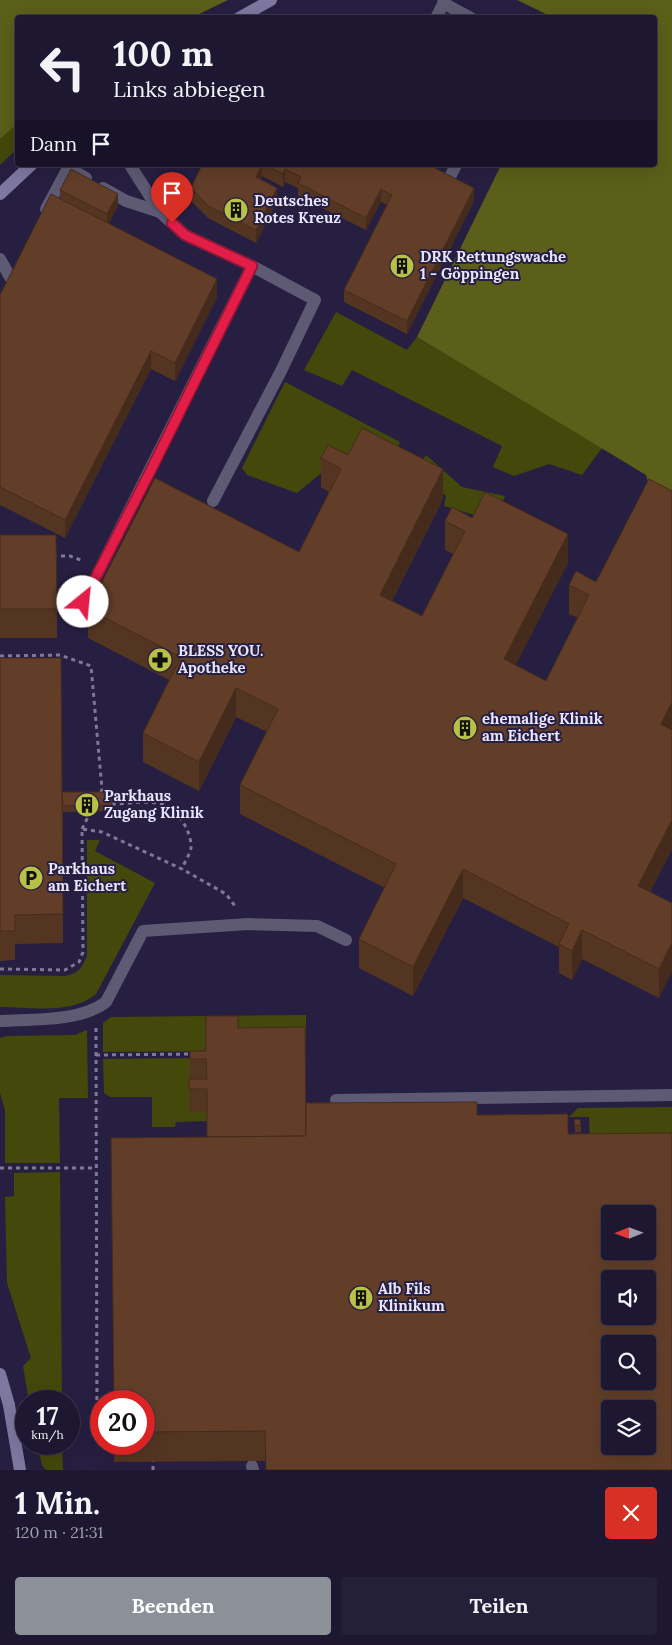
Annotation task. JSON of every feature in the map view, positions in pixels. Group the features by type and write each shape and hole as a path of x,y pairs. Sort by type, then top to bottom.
{"street":[{"path":"244,15 271,0"},
{"path":"0,194 29,167"},
{"path":"0,1374 9,1405 20,1470"}],"lane":[{"path":"438,15 444,2 466,15"},
{"path":"131,167 160,212 185,235 252,266 315,300 281,371 213,501"},
{"path":"41,218 68,168 126,200 160,212"},
{"path":"0,259 10,277"},
{"path":"3,289 19,260"},
{"path":"83,602 252,266"},
{"path":"0,1021 80,1015 96,1010 106,1002 143,931 248,924 317,926 346,940"},
{"path":"336,1100 672,1094"}],"path":[{"path":"44,556 70,556 100,569"},
{"path":"0,656 60,655 91,666 102,789 98,797"},
{"path":"8,656 8,666"},
{"path":"112,804 163,804 174,812 187,828 191,848 182,869"},
{"path":"0,969 65,970 80,962 83,952 82,828 94,805"},
{"path":"82,828 102,832 182,869 226,894 248,924"},
{"path":"96,1010 97,1390"},
{"path":"96,1055 194,1054"},
{"path":"0,1168 95,1168"},
{"path":"153,1455 153,1470"}],"shaded area":[{"path":"0,0 228,0 197,15 15,15 15,126 0,139"},
{"path":"517,0 672,0 672,506 652,496 646,475 417,337 500,167 657,167 657,15 548,15"},
{"path":"15,126 15,151 0,165 0,139"},
{"path":"336,312 407,350 417,337 602,448 582,475 549,464 514,476 493,467 502,446 352,370 342,386 304,370"},
{"path":"285,382 400,442 392,461 415,473 426,455 462,487 505,496 495,521 444,506 446,495 359,453 326,469 297,493 247,475 242,468"},
{"path":"87,840 100,840 95,851 155,883 96,994 86,1001 63,1007 0,1007 0,975 65,976 79,970 83,964 87,956"},
{"path":"306,1015 306,1038 238,1039 238,1051 103,1052 103,1023 111,1017"},
{"path":"87,1030 88,1098 59,1098 60,1163 5,1163 5,1110 0,1093 0,1038 7,1036 75,1035"},
{"path":"301,1057 207,1166 207,1121 176,1122 175,1127 152,1127 152,1097 110,1097 104,1093 103,1059"},
{"path":"672,1107 672,1154 590,1144 589,1117 569,1117 578,1108"},
{"path":"60,1172 62,1390 27,1390 23,1366 31,1358 7,1283 5,1197 14,1196 14,1173"},
{"path":"40,1455 62,1455 63,1470 46,1470 42,1465"}],"building":[{"name":"Deutsches Rotes Kreuz","path":"201,167 261,167 256,177 277,188 256,230 208,206 191,188"},
{"name":"DRK Rettungswache 1 - Göppingen","path":"269,167 433,167 474,188 407,321 344,290 392,195 381,189 366,218 298,183 301,177 285,169 283,174"},
{"path":"71,169 118,194 107,214 60,190"},
{"path":"51,194 217,279 175,363 151,351 65,520 0,487 0,295"},
{"name":"ehemalige Klinik am Eichert","path":"362,428 443,469 380,595 422,616 465,531 445,521 452,507 472,518 485,492 568,534 504,659 546,681 589,595 569,585 576,571 596,582 649,479 672,491 672,702 661,724 672,730 672,820 638,886 672,903 672,943 659,969 582,930 572,951 559,944 569,924 463,869 413,967 359,939 396,864 240,785 278,709 236,688 199,762 143,733 181,657 88,609 155,478 299,552 341,469 321,458 328,445 348,455"},
{"path":"0,535 56,535 57,609 0,609"},
{"name":"Parkhaus am Eichert","path":"0,658 61,658 63,914 15,915 15,931 0,931"},
{"path":"62,792 112,792 112,805 63,806"},
{"path":"206,1016 238,1016 238,1028 305,1027 306,1136 207,1137 207,1089 189,1089 189,1079 207,1079 206,1059 190,1059 190,1051 206,1051"},
{"name":"Alb Fils Klinikum","path":"477,1102 477,1115 568,1114 568,1134 672,1133 672,1470 266,1470 265,1431 155,1432 155,1390 114,1390 111,1138 306,1136 306,1103"},
{"path":"580,1119 581,1125 575,1126 574,1120"}],"place":[{"name":"Deutsches Rotes Kreuz","path":"236,210"},
{"name":"DRK Rettungswache 1 - Göppingen","path":"402,266"},
{"name":"BLESS YOU. Apotheke","path":"160,660"},
{"name":"ehemalige Klinik am Eichert","path":"465,728"},
{"name":"Parkhaus Zugang Klinik","path":"87,805"},
{"name":"Parkhaus am Eichert","path":"31,878"},
{"name":"Alb Fils Klinikum","path":"361,1298"}],"route":[{"path":"83,602 252,266 185,235 172,223"}]}
